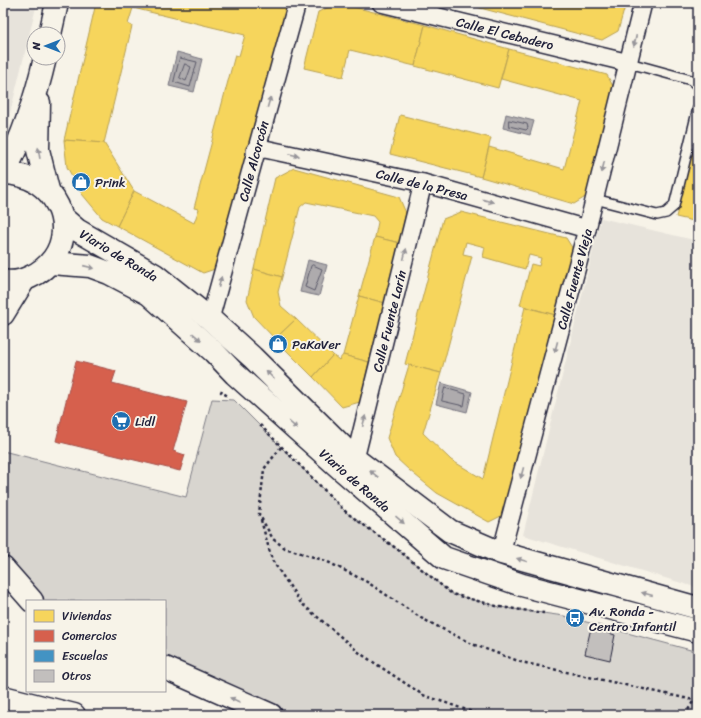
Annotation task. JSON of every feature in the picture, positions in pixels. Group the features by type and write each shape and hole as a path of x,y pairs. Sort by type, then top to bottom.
{"main road":[{"path":"52,26 57,3"},
{"path":"43,66 39,84 16,151 4,173 31,179 48,190"},
{"path":"3,314 13,280 38,274 51,263 59,249 63,234 62,218 57,203 48,190 38,150 39,84"},
{"name":"Viario de Ronda","path":"62,218 77,230 155,275 210,320 260,365 355,459 450,531 501,554 698,608"},
{"name":"Viario de Ronda","path":"51,263 90,266 109,273 149,294 296,428 444,558 522,585 698,631"},
{"path":"3,568 31,600"},
{"path":"166,668 271,715"},
{"path":"3,697 74,715"}],"street":[{"name":"Calle Alcorcón","path":"210,320 297,3"},
{"name":"Calle El Cebadero","path":"381,3 629,63"},
{"name":"Calle Fuente Vieja","path":"501,554 588,229 644,3"},
{"name":"Calle de la Presa","path":"256,151 265,149 423,183 588,229"},
{"name":"Calle Fuente Larín","path":"355,459 423,183"}],"lane":[{"path":"629,63 691,80 698,86"},
{"path":"595,199 657,215 666,213 674,206 698,108"}],"path":[{"path":"296,428 264,469 259,514 272,560 301,603 361,654 423,695 481,715"},
{"path":"259,514 273,539 285,548 326,560 367,582 422,618 472,644 521,662 698,701"},
{"path":"685,715 694,700"}],"shaded area":[{"path":"3,3 37,3 31,26 26,26 26,48 3,142"},
{"path":"601,218 698,241 698,588 523,535"},
{"path":"212,399 234,400 347,513 397,549 452,594 500,607 564,616 698,652 698,715 271,715 166,668 166,600 31,600 3,568 3,451 186,497"}],"water":[{"path":"177,52 202,59 194,92 169,86"},
{"path":"506,114 534,121 530,135 503,128"},
{"path":"308,260 327,265 319,296 300,292"},
{"path":"441,383 472,392 467,412 436,404"}],"building: Viviendas":[{"path":"96,3 275,3 287,6 215,269 203,273 117,226 134,191 194,223 199,209 194,208 235,55 239,56 245,35 133,8 128,24 132,26 104,143 64,140"},
{"path":"338,3 425,25 415,66 350,50 343,77 304,68 318,12"},
{"path":"461,3 626,3 618,31 602,40"},
{"path":"425,25 509,49 498,88 415,66"},
{"path":"509,49 607,75 614,88 587,196 574,204 481,177 489,147 564,169 582,101 501,79"},
{"path":"400,115 491,138 481,177 390,154"},
{"path":"698,129 698,222 676,217"},
{"path":"64,140 104,143 134,191 117,226 102,218 82,194 67,167"},
{"path":"294,168 399,197 406,213 400,243 375,237 378,222 373,216 306,202 300,207 282,277 254,269 275,178"},
{"path":"461,212 566,238 576,254 559,316 520,305 531,264 539,266 541,258 529,255 525,269 483,257 485,247 466,242 463,254 472,256 441,373 405,364 443,219"},
{"path":"375,237 400,243 385,303 359,296"},
{"path":"254,269 282,277 278,292 281,306 296,319 275,339 254,317 247,300"},
{"path":"359,296 385,303 369,362 343,355"},
{"path":"525,307 559,316 507,513 489,522 437,493 409,470 395,457 387,438 409,365 441,373 423,433 451,460 483,479"},
{"path":"296,319 333,355 313,377 275,339"},
{"path":"333,355 339,360 343,355 369,362 360,402 342,407 313,377"}],"building: Comercios":[{"name":"Lidl","path":"76,361 116,371 112,383 187,402 173,451 185,455 180,471 56,441"}],"building: Escuelas":[{"path":"3,3 11,5 3,13"}],"building: Otros":[{"path":"595,629 615,635 610,660 585,654 590,632"}],"place":[{"name":"Prink","path":"81,182"},
{"name":"PaKaVer","path":"278,344"},
{"name":"Lidl","path":"121,421"},
{"name":"Av. Ronda - Centro Infantil","path":"575,618"}]}
